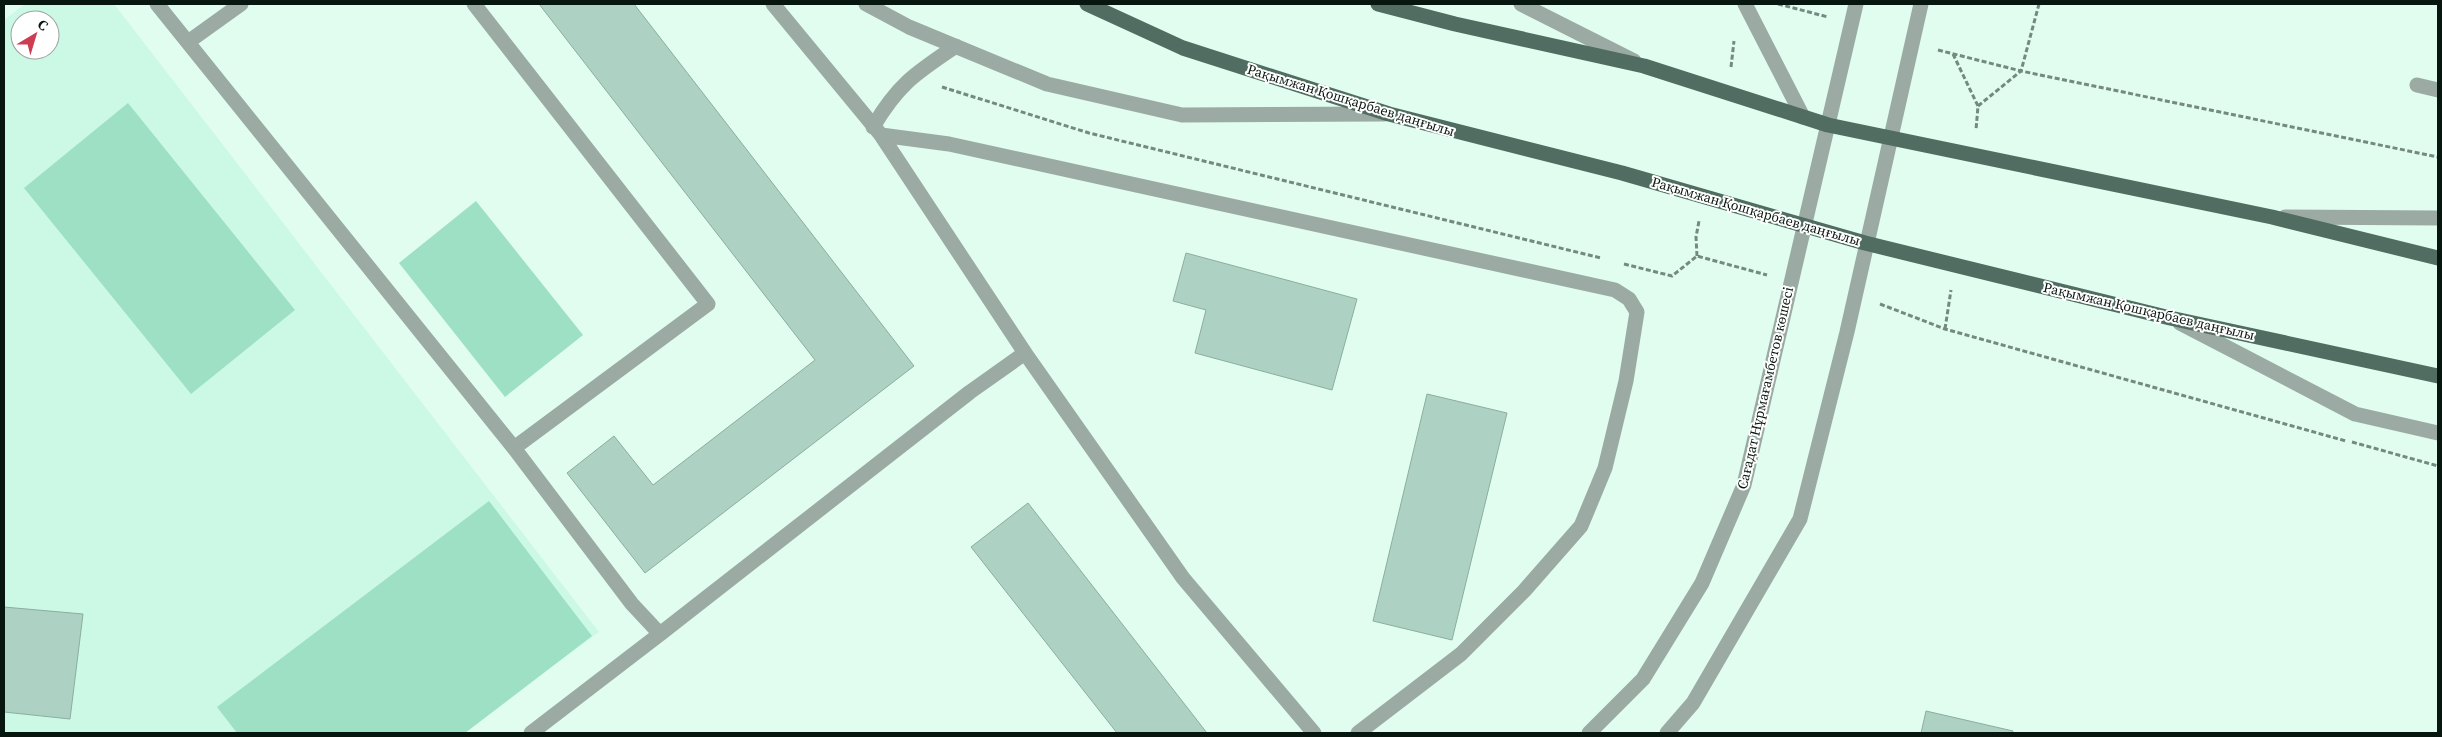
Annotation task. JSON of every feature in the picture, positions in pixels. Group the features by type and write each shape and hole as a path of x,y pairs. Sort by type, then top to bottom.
{"main road":[{"name":"Рақымжан Қошқарбаев даңғылы","path":"1087,4 1183,48 1389,114 1622,173 1865,243 2170,318 2438,376"},
{"path":"1378,4 1455,24 1644,66 1828,124 2272,218 2438,258"}],"street":[{"path":"157,4 514,448 632,604 660,634"},
{"path":"188,42 240,4"},
{"path":"474,4 708,304 514,448"},
{"path":"773,4 877,131 1025,353 1183,578 1314,733"},
{"path":"866,4 909,27 1047,84 1182,115 1389,114"},
{"path":"1521,4 1644,66"},
{"path":"1746,4 1803,117"},
{"name":"Сағадат Нұрмағамбетов көшесі","path":"1589,733 1643,679 1702,583 1744,485 1790,280 1856,4"},
{"path":"1667,733 1693,703 1800,519 1847,332 1865,243 1921,4"},
{"path":"877,131 888,100 911,77 956,46"},
{"path":"2417,85 2438,90"},
{"path":"877,131 949,144 1615,290 1629,299 1637,312 1626,381 1605,468 1580,526 1524,591 1461,654 1358,733"},
{"path":"2272,218 2438,218"},
{"path":"2170,318 2355,414 2438,433"},
{"path":"531,733 970,392 1025,353"}],"path":[{"path":"1778,4 1851,22"},
{"path":"2039,4 2021,71 1978,106 1953,54 2021,71 2438,157"},
{"path":"1727,93 1734,38"},
{"path":"911,77 1089,133 1606,259"},
{"path":"1697,256 1696,237 1704,196"},
{"path":"1616,262 1672,276 1697,256"},
{"path":"1697,256 1751,272 1790,280"},
{"path":"1945,329 1955,264"},
{"path":"1854,292 1945,329 2438,466"}],"shaded area":[{"path":"25,4 114,4 599,632 462,733 4,733 4,20 10,15 10,60 60,60 60,10 17,10"},
{"path":"128,103 295,310 191,394 24,188"},
{"path":"476,201 583,335 505,397 399,263"},
{"path":"489,501 592,636 465,733 237,733 217,707"}],"building":[{"path":"539,4 634,4 914,366 645,573 567,473 614,436 653,485 815,360"},
{"path":"1186,253 1357,299 1332,390 1195,353 1206,310 1173,301"},
{"path":"1427,394 1507,413 1452,640 1373,621"},
{"path":"1028,503 1207,733 1117,733 971,547"},
{"path":"4,607 83,614 70,719 4,712"},
{"path":"1926,711 2013,731 2012,733 1921,733"}]}
